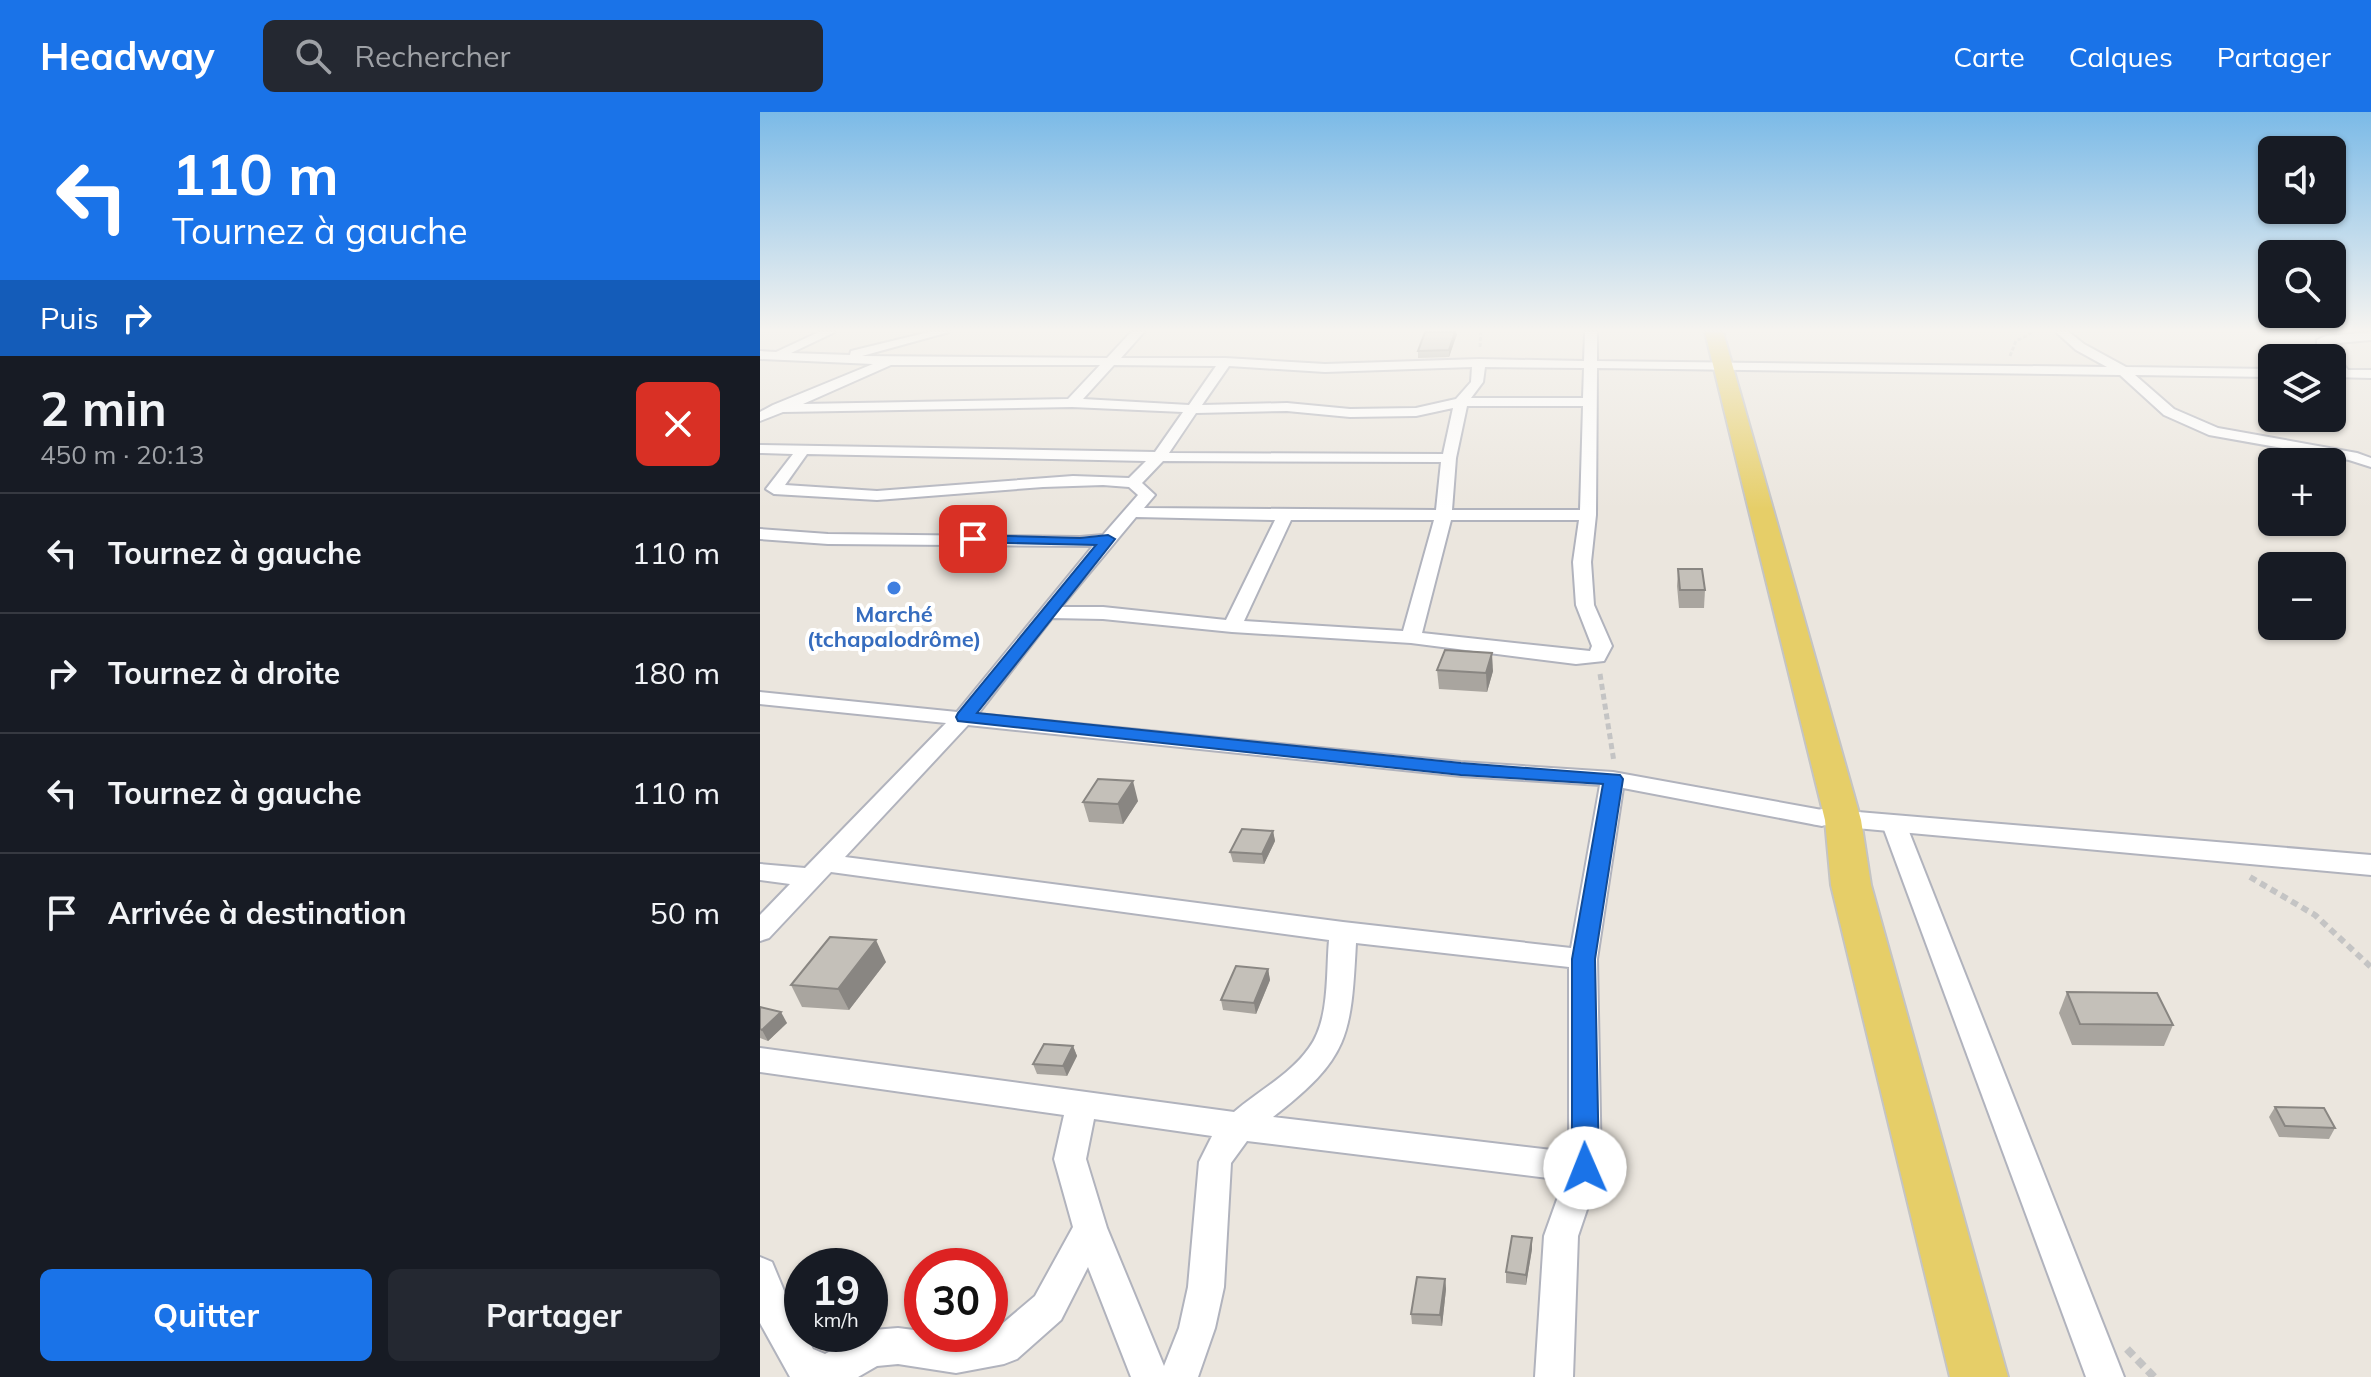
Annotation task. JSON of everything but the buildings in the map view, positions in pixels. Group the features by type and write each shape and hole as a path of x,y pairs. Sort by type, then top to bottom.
{"main road":[{"path":"1723,391 1810,780 1832,819 1851,885 1979,1377"}],"street":[{"path":"760,417 818,391"},
{"path":"1072,403 1082,391"},
{"path":"1133,483 1159,457 1206,391"},
{"path":"1411,637 1444,515 1449,458 1461,402 1470,391"},
{"path":"1048,612 1103,613 1232,626 1411,637 1576,658 1597,657 1602,646 1585,605 1582,562 1588,515 1589,391"},
{"path":"2145,391 2169,412 2214,432 2352,456 2371,463"},
{"path":"778,408 1072,403 1195,409 1287,407 1350,413 1416,412 1461,402 1589,402"},
{"path":"760,449 1159,457 1449,458"},
{"path":"760,931 964,717 1147,495 1133,483 1099,480 1029,482 891,495 774,489 804,449"},
{"path":"1132,512 1588,515"},
{"path":"1232,626 1285,515"},
{"path":"760,534 841,539 1080,542 1108,539"},
{"path":"760,698 1461,769 1613,779 1832,819 2371,865"},
{"path":"1554,1377 1561,1236 1585,1168 1583,959 1613,779"},
{"path":"1894,824 2105,1377"},
{"path":"760,872 818,870 1583,959"},
{"path":"1179,1377 1197,1328 1206,1287 1215,1162 1223,1142 1237,1126 1280,1094 1320,1057 1333,1029 1343,932"},
{"path":"760,1060 1237,1126 1585,1168"},
{"path":"1084,1105 1074,1131 1070,1159 1090,1228 1150,1377"},
{"path":"760,1274 773,1311 800,1362 827,1376 873,1348 898,1346 956,1354 1004,1346 1048,1308 1090,1228"}],"path":[{"path":"1597,657 1614,755 1613,779"},
{"path":"2244,874 2318,915 2339,931 2371,967"}],"place":[{"name":"Marché (tchapalodrôme)","path":"894,588"}],"route":[{"path":"973,539 1080,542 1108,539 964,717 1461,769 1613,779 1583,959 1585,1168"}]}
